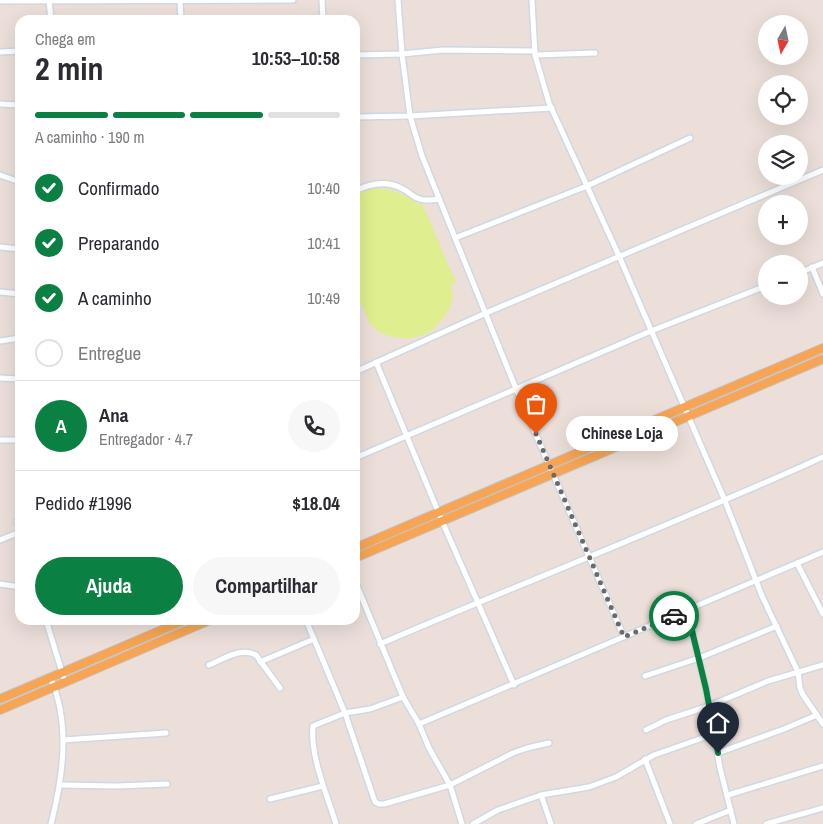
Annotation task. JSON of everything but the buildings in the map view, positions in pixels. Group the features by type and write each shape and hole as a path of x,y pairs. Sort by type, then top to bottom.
{"main road":[{"path":"360,546 823,348"},
{"path":"360,556 823,359"},
{"path":"752,378 756,387"},
{"path":"0,699 173,625"},
{"path":"0,710 198,625"}],"street":[{"path":"49,0 50,15"},
{"path":"180,0 181,15"},
{"path":"0,1 293,0"},
{"path":"322,0 323,15"},
{"path":"398,0 402,54 410,116 422,156 516,389 624,637"},
{"path":"532,0 535,53 540,77 552,108 619,256 725,501 762,596 798,672 803,695 823,724"},
{"path":"360,55 402,54 443,50 595,53"},
{"path":"0,52 15,51"},
{"path":"0,104 15,105"},
{"path":"360,117 552,108"},
{"path":"455,238 587,186 690,138"},
{"path":"360,370 486,313 823,170"},
{"path":"0,175 15,180"},
{"path":"360,188 378,183 402,188 418,199 439,199"},
{"path":"0,247 15,249"},
{"path":"808,269 823,263"},
{"path":"812,267 823,294"},
{"path":"360,456 651,331 758,289"},
{"path":"0,292 15,294"},
{"path":"0,341 15,339"},
{"path":"376,362 442,521 514,685"},
{"path":"0,378 15,379"},
{"path":"0,440 15,440"},
{"path":"380,644 478,601 725,501 823,457"},
{"path":"0,540 15,533"},
{"path":"419,724 823,552"},
{"path":"797,563 821,604 823,614"},
{"path":"0,584 15,586"},
{"path":"360,594 403,697 419,724 428,748 450,785 462,824"},
{"path":"687,610 734,824"},
{"path":"47,625 65,682"},
{"path":"308,625 345,714 375,802 379,804 450,785 513,753 549,743"},
{"path":"645,676 699,658 777,626"},
{"path":"260,662 314,638"},
{"path":"209,665 243,651 256,655 280,688"},
{"path":"646,730 666,720 709,706 768,681 823,665"},
{"path":"50,677 59,708 63,740 60,786 51,824"},
{"path":"336,824 323,786 315,750 313,726 345,714 370,709 403,697"},
{"path":"718,753 817,715"},
{"path":"63,740 166,733"},
{"path":"473,824 498,810 541,796 589,787 616,777 645,760 714,734"},
{"path":"645,760 670,824"},
{"path":"728,794 823,766"},
{"path":"60,786 167,784"},
{"path":"270,799 323,786"},
{"path":"541,796 551,824"},
{"path":"766,824 823,808"},
{"path":"696,824 731,810"}],"green space":[{"path":"370,188 384,189 407,197 418,205 422,203 456,283 451,286 453,297 449,310 436,327 426,334 408,339 394,337 380,333 370,324 360,301 360,192"}],"way so far":[{"path":"536,434 624,637 674,616"}],"place":[{"name":"Chinese Loja","path":"536,434"}],"route":[{"path":"674,616 687,610 706,689 718,753"}]}
